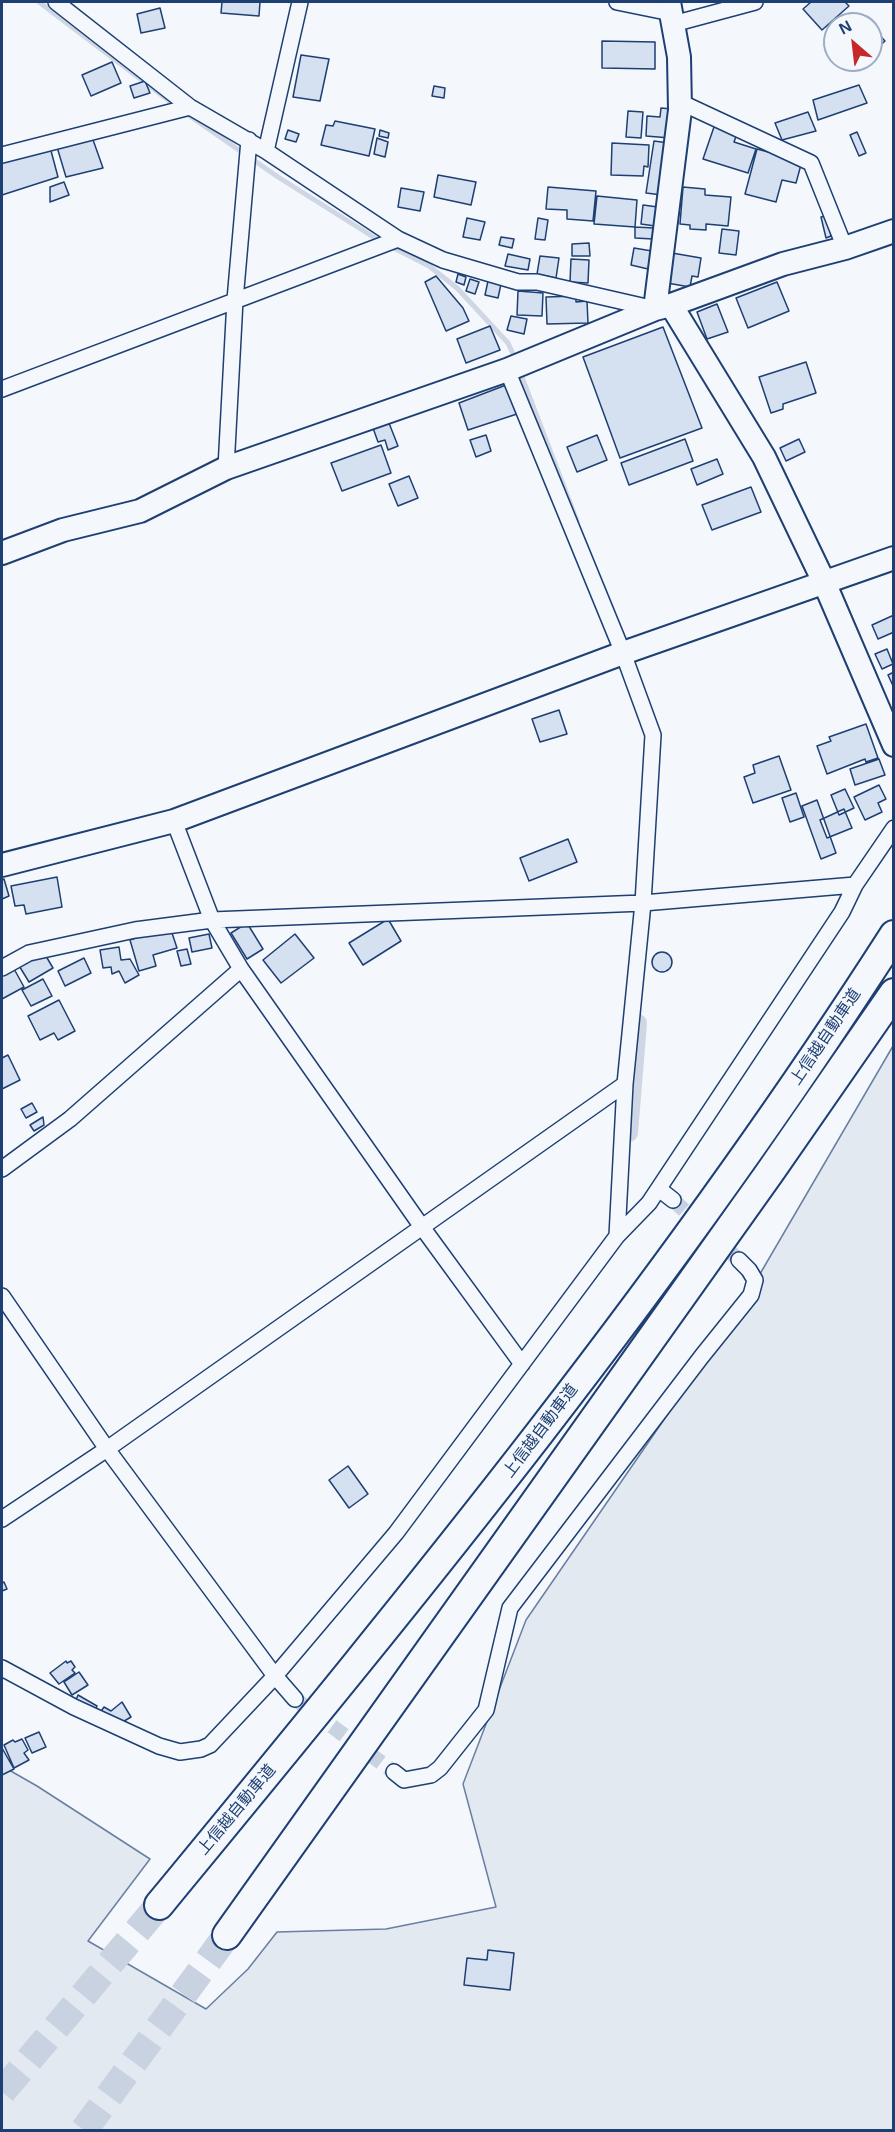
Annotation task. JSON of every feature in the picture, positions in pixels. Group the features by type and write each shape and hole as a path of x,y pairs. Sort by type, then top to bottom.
{"highway":[{"name":"上信越自動車道","path":"159,1905 378,1639 520,1459 640,1300 743,1157 834,1028 894,935"},
{"name":"上信越自動車道","path":"227,1935 750,1200 894,993"}],"street":[{"path":"56,2 190,107 249,140 398,239 443,260 518,282 537,282 663,307"},
{"path":"266,151 300,2"},
{"path":"617,2 671,13 755,2"},
{"path":"671,13 679,57 680,102 663,307 764,457 824,582 894,745"},
{"path":"680,102 811,163 845,248"},
{"path":"2,155 190,107"},
{"path":"226,468 235,300 249,140"},
{"path":"2,553 63,530 140,511 226,468 507,370 663,307 783,264 845,248 894,231"},
{"path":"2,389 398,239"},
{"path":"507,370 623,653 653,735 643,903 625,1084 617,1236"},
{"path":"2,865 174,821 623,653 894,558"},
{"path":"174,821 212,921 241,969 422,1227 522,1364"},
{"path":"2,1668 74,1707 159,1746 180,1752 201,1749 216,1741 275,1677 396,1533 617,1236 649,1203 842,912 855,885 894,828"},
{"path":"2,968 29,953 135,930 212,921 643,903 855,885"},
{"path":"2,1168 70,1119 241,969"},
{"path":"2,1519 107,1449 625,1084"},
{"path":"658,1189 673,1200"},
{"path":"394,1772 404,1780 431,1774 440,1768 486,1710 510,1608 751,1295 754,1280 749,1270 739,1260"},
{"path":"2,1296 107,1449 275,1677 296,1700"}],"shaded area":[{"path":"893,1046 893,2130 2,2130 2,1766 150,1859 88,1941 206,2009 248,1969 277,1932 386,1929 496,1907 463,1784 526,1620 736,1315"}],"building":[{"path":"222,2 260,2 259,16 221,13"},
{"path":"811,2 845,2 849,6 842,12 823,12 822,30 803,9"},
{"path":"160,8 165,28 141,33 137,14"},
{"path":"602,41 655,42 655,69 602,68"},
{"path":"301,55 329,59 320,101 293,97"},
{"path":"112,62 121,83 91,96 82,75"},
{"path":"145,81 150,93 134,98 130,86"},
{"path":"859,85 867,103 818,120 813,100"},
{"path":"434,86 445,88 444,98 432,96"},
{"path":"661,108 672,109 670,138 646,136 647,116 660,117"},
{"path":"628,111 643,112 641,138 626,137"},
{"path":"808,112 816,131 782,140 775,123"},
{"path":"335,121 375,129 369,156 321,145 326,125 333,126"},
{"path":"715,124 738,131 734,142 756,149 748,173 703,159"},
{"path":"288,130 299,134 296,142 285,139"},
{"path":"380,130 389,133 388,138 379,136"},
{"path":"857,132 866,153 859,156 850,135"},
{"path":"92,137 103,168 66,177 57,147"},
{"path":"377,138 388,142 385,157 374,154"},
{"path":"654,141 669,143 662,195 646,193"},
{"path":"612,143 649,145 648,167 644,166 643,176 611,175"},
{"path":"50,147 58,177 2,195 2,159"},
{"path":"757,149 802,161 796,183 782,180 776,202 745,194"},
{"path":"438,175 476,182 471,205 434,197"},
{"path":"64,182 69,195 50,202 50,187"},
{"path":"548,187 596,191 593,221 567,219 567,210 546,209"},
{"path":"683,187 705,189 705,195 731,197 728,226 706,224 706,230 690,229 690,225 680,224"},
{"path":"401,188 424,192 420,211 398,207"},
{"path":"597,196 637,200 635,227 594,224"},
{"path":"643,205 658,207 655,226 641,224"},
{"path":"827,216 831,236 826,238 821,217"},
{"path":"467,218 485,222 480,240 463,237"},
{"path":"538,218 548,220 545,240 535,239"},
{"path":"635,227 654,228 653,239 635,238"},
{"path":"722,229 739,231 736,255 719,253"},
{"path":"501,237 514,239 512,248 499,245"},
{"path":"589,243 590,256 572,256 572,244"},
{"path":"634,248 652,251 648,269 631,265"},
{"path":"672,253 701,258 698,277 692,276 690,287 667,283"},
{"path":"508,254 530,259 528,270 505,266"},
{"path":"540,256 559,258 556,278 537,274"},
{"path":"571,259 589,260 588,283 570,282"},
{"path":"458,274 466,277 464,285 456,282"},
{"path":"436,276 463,308 469,321 446,331 425,282"},
{"path":"470,279 479,282 475,294 466,291"},
{"path":"488,281 501,284 498,298 485,295"},
{"path":"777,282 789,311 748,328 736,298"},
{"path":"518,291 543,293 542,316 517,315"},
{"path":"576,296 576,302 587,301 588,323 547,324 546,297"},
{"path":"717,304 728,332 707,339 697,312"},
{"path":"511,316 527,319 524,334 507,330"},
{"path":"490,326 500,350 466,363 457,339"},
{"path":"663,327 702,428 620,458 583,357"},
{"path":"806,362 816,393 783,404 783,409 771,413 759,377"},
{"path":"506,385 517,414 468,430 459,403"},
{"path":"389,423 398,446 388,450 385,440 378,442 373,428"},
{"path":"486,435 491,451 476,457 470,440"},
{"path":"597,435 607,460 577,472 567,447"},
{"path":"685,439 693,461 629,485 621,463"},
{"path":"799,439 805,452 786,461 780,448"},
{"path":"381,445 391,473 342,491 331,463"},
{"path":"717,459 723,474 697,485 691,469"},
{"path":"409,476 418,498 398,506 389,484"},
{"path":"751,487 761,512 712,530 702,505"},
{"path":"894,615 894,632 878,639 872,625"},
{"path":"887,649 893,664 882,669 875,654"},
{"path":"894,672 894,688 888,675"},
{"path":"559,710 567,734 540,742 532,719"},
{"path":"866,724 878,758 866,762 865,759 827,774 817,746 831,741 829,737"},
{"path":"779,756 791,790 753,803 744,777 755,773 753,765"},
{"path":"879,759 885,775 855,785 850,769"},
{"path":"879,785 886,799 878,803 882,812 865,820 854,797"},
{"path":"845,789 854,808 839,815 831,795"},
{"path":"796,793 804,817 790,822 782,798"},
{"path":"817,800 836,853 821,859 802,806"},
{"path":"844,809 852,828 827,838 820,820"},
{"path":"568,839 577,862 529,881 520,858"},
{"path":"57,877 62,907 26,914 24,905 15,906 11,886"},
{"path":"4,879 9,896 2,899 2,880"},
{"path":"388,919 401,941 363,965 349,943"},
{"path":"247,923 263,949 247,959 231,933"},
{"path":"170,927 177,948 153,955 156,966 139,971 130,940"},
{"path":"209,934 212,948 192,952 189,938"},
{"path":"295,934 314,958 281,983 263,960"},
{"path":"119,947 121,960 130,959 139,975 125,983 119,971 112,974 111,967 103,968 100,950"},
{"path":"187,949 191,964 181,966 177,951"},
{"path":"43,951 53,968 29,982 18,964"},
{"path":"658,952 666,952 672,958 672,966 666,972 658,972 652,966 652,958"},
{"path":"84,958 91,973 65,986 58,971"},
{"path":"13,967 24,987 2,999 2,973"},
{"path":"43,979 52,996 31,1006 22,990"},
{"path":"59,1000 75,1031 58,1040 54,1033 40,1040 28,1016"},
{"path":"8,1055 20,1080 2,1089 2,1058"},
{"path":"32,1103 37,1112 26,1118 21,1109"},
{"path":"43,1117 44,1125 34,1131 30,1125"},
{"path":"348,1466 368,1494 349,1508 329,1480"},
{"path":"4,1582 7,1589 2,1591 2,1583"},
{"path":"66,1661 67,1663 71,1661 75,1667 72,1670 75,1673 59,1684 50,1673"},
{"path":"79,1672 88,1685 72,1695 64,1682"},
{"path":"78,1695 97,1706 95,1711 76,1700"},
{"path":"122,1702 131,1717 121,1723 99,1714 104,1707 111,1711"},
{"path":"39,1732 46,1747 32,1753 25,1738"},
{"path":"22,1739 28,1750 24,1753 29,1760 14,1768 4,1745 13,1740 15,1742"},
{"path":"2,1748 14,1769 2,1775"},
{"path":"488,1950 514,1953 510,1990 464,1985 467,1958 487,1960"}],"waterway":[{"path":"39,2 176,106"},
{"path":"184,112 278,177 375,238"},
{"path":"392,247 429,266 457,288 508,343 513,354"},
{"path":"520,372 577,521"},
{"path":"629,1133 638,1023"}],"tunnel":[{"path":"673,1200 739,1260"},
{"path":"295,1699 394,1772"},
{"path":"2,2092 159,1905"},
{"path":"84,2130 227,1935"}]}
